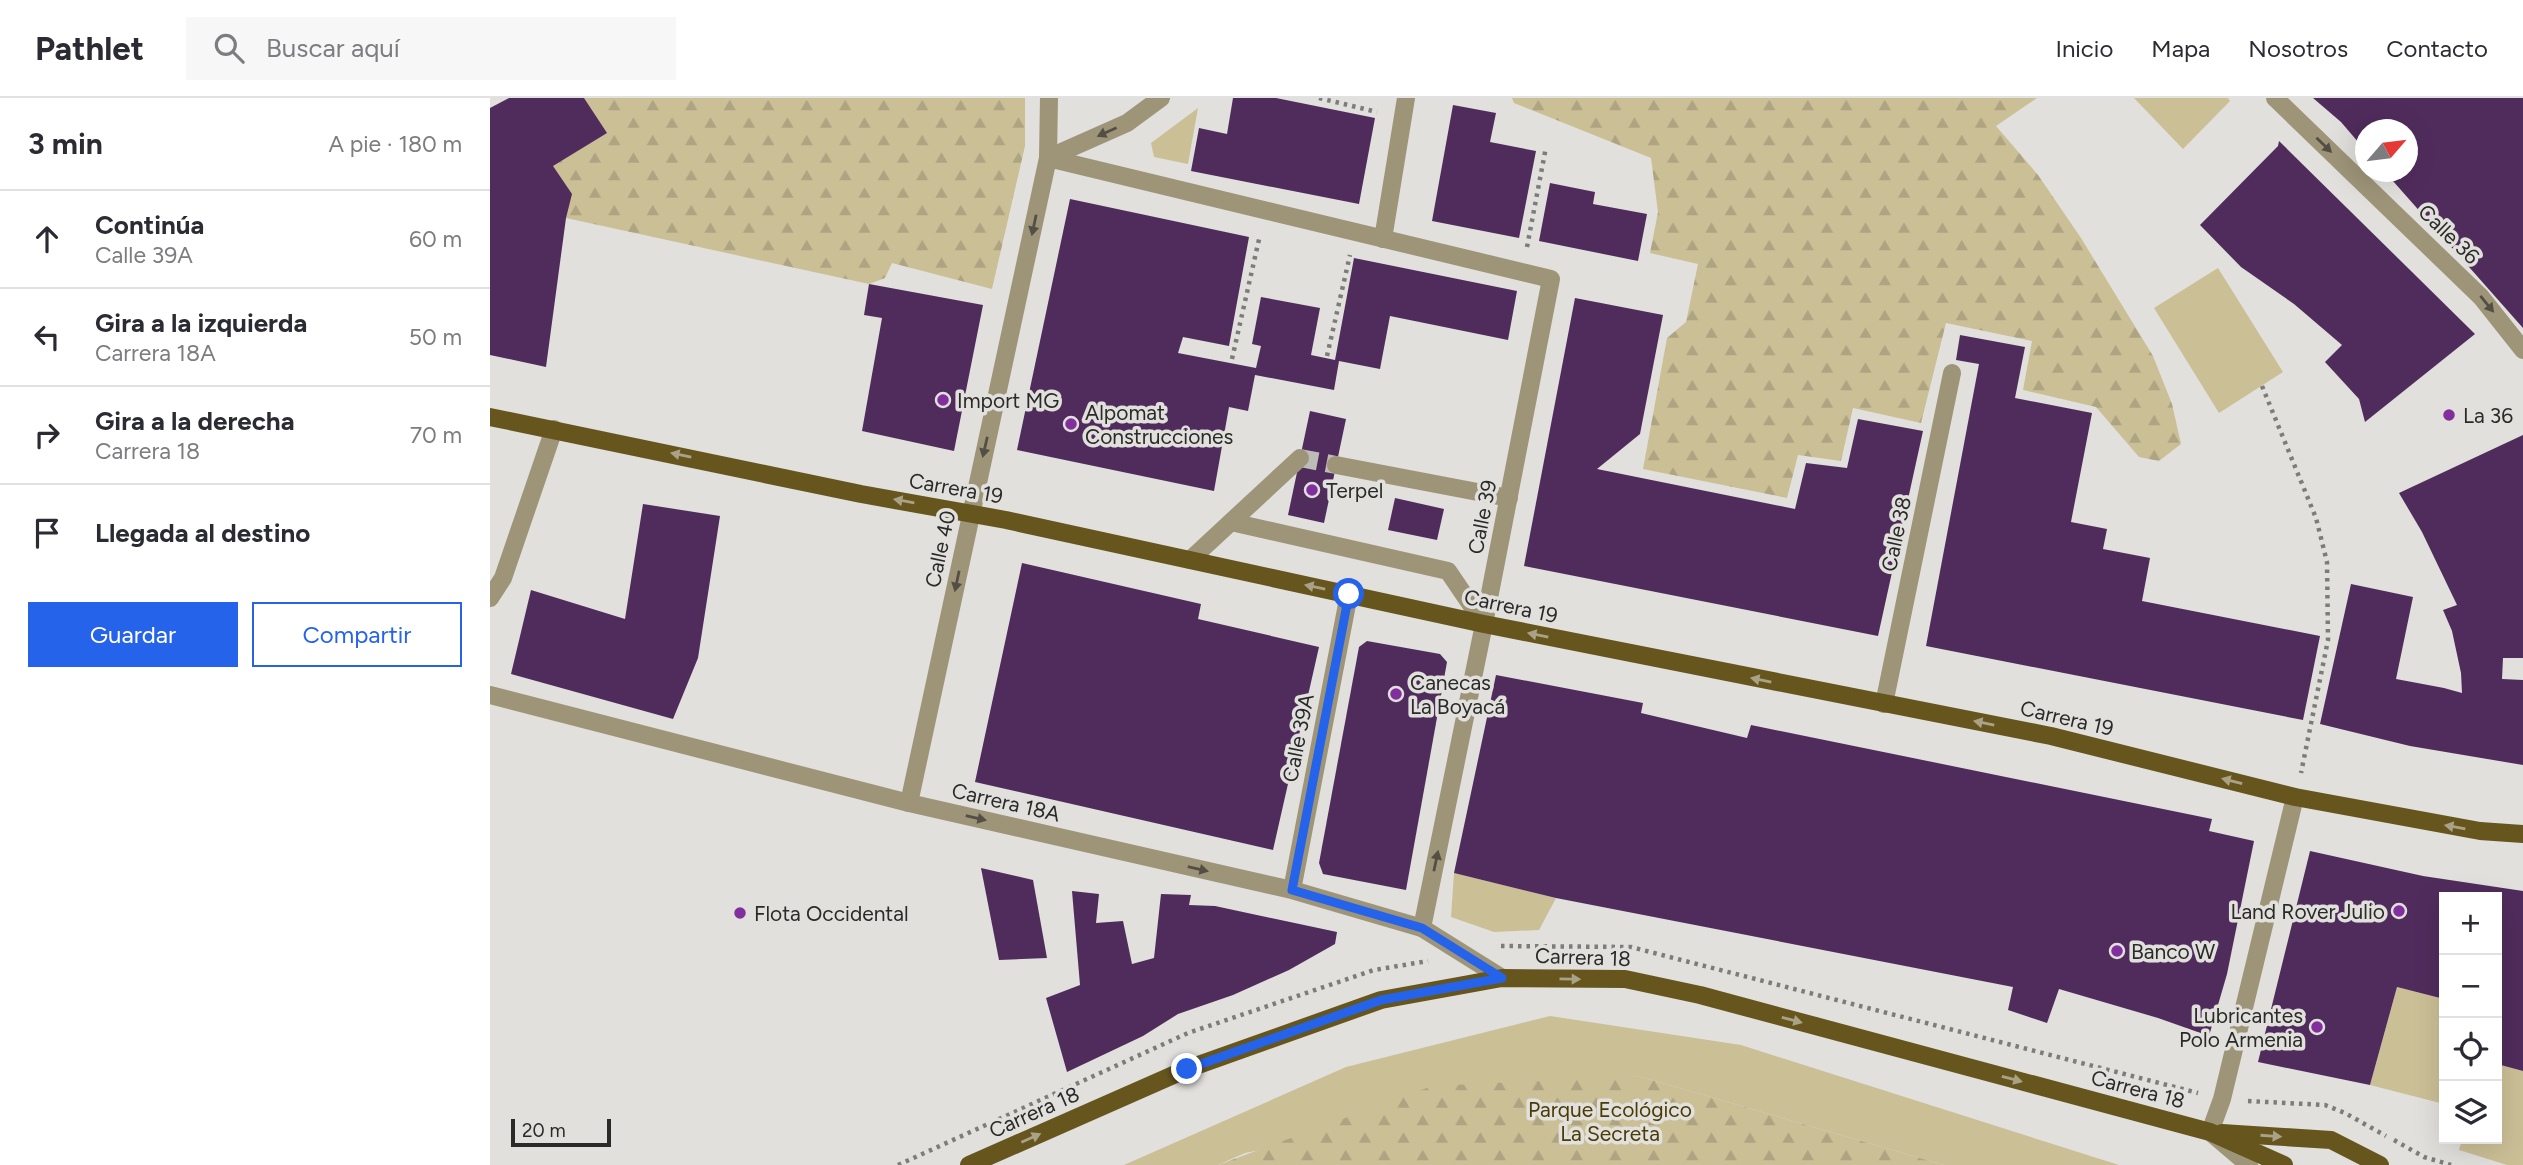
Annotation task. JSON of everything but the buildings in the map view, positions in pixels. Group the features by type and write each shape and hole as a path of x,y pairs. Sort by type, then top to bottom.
{"main road":[{"name":"Carrera 19","path":"490,417 861,494 971,514 1484,624 2051,736 2295,797 2480,831 2523,834"},
{"name":"Carrera 18","path":"969,1165 1187,1069 1381,1000 1502,978 1625,979 1700,995 2210,1132 2284,1165"},
{"name":"Carrera 18","path":"2210,1132 2332,1140 2380,1165"}],"street":[{"name":"Calle 40","path":"909,803 1048,158 1049,98"},
{"path":"1048,158 1126,123 1161,98"},
{"path":"1383,239 1406,98"},
{"name":"Calle 36","path":"2275,98 2482,297 2523,350"},
{"path":"1048,158 1523,272"},
{"name":"Calle 39","path":"1422,928 1551,279 1523,272"},
{"name":"Calle 38","path":"1884,704 1952,373"},
{"path":"490,598 503,578 554,429"},
{"path":"1190,560 1300,458"},
{"path":"1336,466 1508,498"},
{"path":"1231,522 1448,571 1484,624"},
{"name":"Calle 39A","path":"1292,890 1349,594"},
{"name":"Carrera 18A","path":"490,695 909,803 1292,890 1422,928 1502,978"},
{"path":"2249,1165 2210,1132 2222,1099 2295,797"}],"path":[{"path":"1319,98 1402,117"},
{"path":"1523,272 1546,146"},
{"path":"1232,359 1266,210"},
{"path":"1327,356 1356,232"},
{"path":"2262,386 2316,518 2327,562 2328,640 2295,797"},
{"path":"898,1165 1188,1033 1374,970 1466,955 1506,945 1631,947 2222,1099 2325,1105 2346,1113 2424,1157 2451,1165"}],"green space":[{"path":"584,98 1025,98 1025,146 992,289 892,263 885,278 869,284 566,218 553,166"},
{"path":"1512,98 2037,98 1996,126 2038,175 2081,238 2153,356 2172,404 2181,444 2159,461 2139,457 2096,407 2023,390 2032,341 1946,323 1921,423 1853,408 1841,461 1798,455 1787,498 1643,469 1667,338 1686,322 1698,264 1650,253 1658,212 1651,158 1514,103"},
{"path":"2134,98 2228,98 2230,101 2183,149"},
{"path":"1198,108 1188,164 1154,157 1151,143"},
{"path":"2218,268 2283,372 2219,413 2154,308"},
{"path":"1454,873 1556,898 1539,930 1494,932 1451,917"},
{"path":"2397,987 2439,998 2439,1103 2370,1085"},
{"path":"1550,1016 1741,1045 2119,1165 1944,1165 1638,1076 1245,1153 1218,1165 1124,1165 1346,1067"},
{"path":"2502,1065 2523,1071 2523,1165 2507,1165 2459,1150 2461,1144 2502,1144"},
{"name":"Parque Ecológico La Secreta","path":"1638,1076 1944,1165 1218,1165 1432,1086"}],"tunnel":[{"path":"1300,458 1336,465"}],"place":[{"name":"Import MG","path":"943,400"},
{"name":"La 36","path":"2449,415"},
{"name":"Alpomat Construcciones","path":"1071,424"},
{"name":"Terpel","path":"1312,490"},
{"name":"Canecas La Boyacá","path":"1396,694"},
{"name":"Land Rover Julio","path":"2399,911"},
{"name":"Flota Occidental","path":"740,913"},
{"name":"Banco W","path":"2117,951"},
{"name":"Lubricantes Polo Armenia","path":"2317,1027"}],"route":[{"path":"1187,1069 1381,1000 1502,978 1422,928 1292,890 1349,594"}]}
